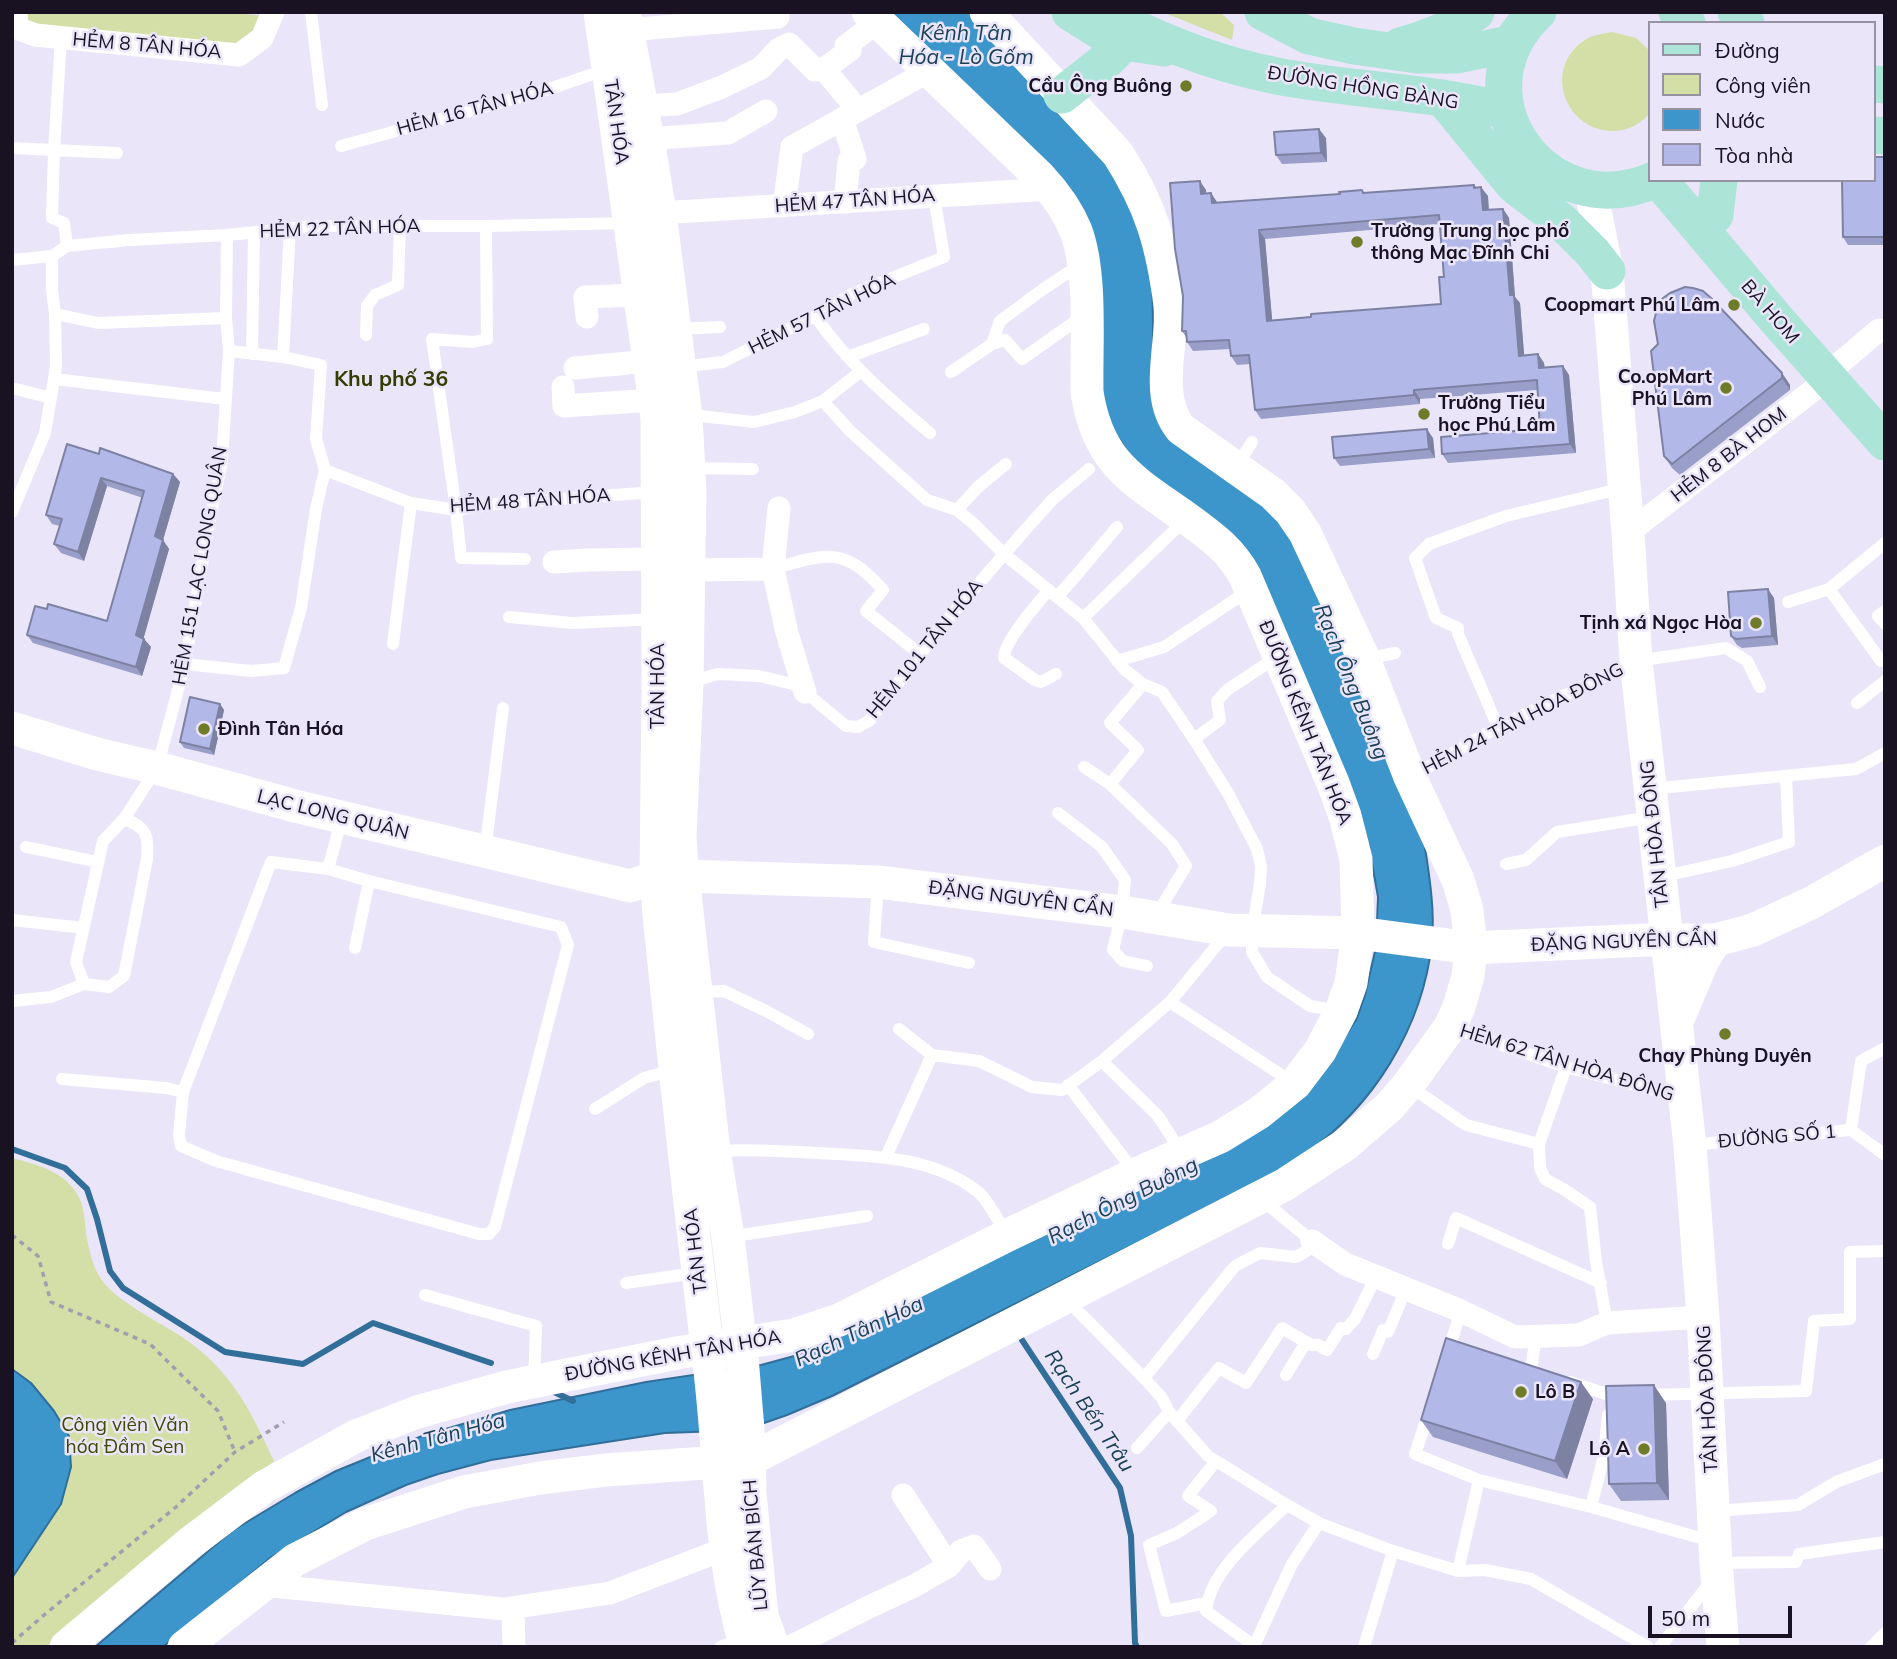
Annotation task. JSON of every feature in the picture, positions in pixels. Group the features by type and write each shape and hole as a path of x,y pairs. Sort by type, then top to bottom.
{"main road":[{"path":"1070,12 1108,36 1133,37"},
{"path":"1104,12 1133,37"},
{"name":"ĐƯỜNG HỒNG BÀNG","path":"1263,12 1309,36 1354,46 1418,55 1456,55 1510,44 1531,18"},
{"path":"1378,50 1416,42 1452,27 1476,12"},
{"path":"1531,18 1510,53 1505,72 1506,111 1518,139 1537,163 1562,181 1591,190 1608,191 1625,190 1650,182"},
{"path":"1062,95 1133,37"},
{"name":"ĐƯỜNG HỒNG BÀNG","path":"1133,37 1304,81 1443,98 1506,111"},
{"path":"1443,98 1514,185 1561,221 1607,271"},
{"name":"BÀ HOM","path":"1658,182 1768,310 1885,414"},
{"name":"BÀ HOM","path":"1690,182 1717,198 1885,442"}],"street":[{"name":"HẺM 8 TÂN HÓA","path":"16,12 16,28 35,35 239,55 262,38 272,12"},
{"path":"184,1647 295,1560 365,1524 464,1492 540,1478 733,1452 1000,1331 1259,1198 1345,1145 1389,1107 1450,1027 1468,976 1471,948 1467,910 1458,880 1410,777 1379,656 1290,511 1273,494 1244,455 1181,429 1172,419 1166,376 1170,309 1160,245 1149,210 1118,154 986,12"},
{"path":"617,18 778,17"},
{"path":"641,106 677,104 722,88 761,68 779,49 789,44 815,70 824,69 850,50 846,46 873,17"},
{"name":"ĐƯỜNG KÊNH TÂN HÓA","path":"66,1647 190,1543 264,1487 356,1436 416,1412 507,1387 741,1351 839,1320 1008,1235 1220,1137 1259,1113 1295,1084 1320,1051 1341,1011 1351,983 1358,933 1356,859 1345,816 1250,589 1238,564 1221,543 1133,480 1112,459 1095,429 1087,392 1084,262 1076,230 1061,202 1051,189 873,17"},
{"name":"TÂN HÓA","path":"617,18 609,69 675,329 664,364"},
{"name":"TÂN HÓA","path":"617,18 648,139 640,295 664,364 668,414 658,492 673,565 687,683 680,837 669,876 695,992 690,1070 714,1151 727,1237 715,1271 708,1355 733,1452"},
{"path":"824,69 850,114 855,159 849,161 845,202"},
{"path":"784,206 792,147 929,71"},
{"path":"648,139 728,133 766,111"},
{"name":"HẺM 47 TÂN HÓA","path":"645,218 1051,189"},
{"name":"TÂN HÒA ĐÔNG","path":"1591,190 1607,271 1636,661 1690,1146 1723,1647"},
{"path":"587,317 585,297 640,295"},
{"name":"HẺM 8 BÀ HOM","path":"1628,533 1834,371 1879,330"},
{"path":"664,364 572,373 564,406 668,414"},
{"name":"TÂN HÓA","path":"668,414 689,468 673,565 658,619 669,876 715,1271 741,1351 733,1452"},
{"path":"779,508 774,569 787,633 805,692"},
{"path":"554,562 587,560 774,569"},
{"name":"LẠC LONG QUÂN","path":"12,728 97,754 295,806 630,886 669,876"},
{"name":"ĐẶNG NGUYÊN CẨN","path":"669,876 878,882 1122,912 1240,931 1358,933 1471,948 1716,940 1753,930 1811,903 1885,861"},
{"path":"1677,1021 1703,960 1716,940"},
{"path":"1312,1241 1345,1264 1461,1311 1515,1337 1579,1335 1607,1323 1703,1317"},
{"name":"LŨY BÁN BÍCH","path":"733,1452 727,1548 732,1591 746,1644"},
{"name":"LŨY BÁN BÍCH","path":"733,1452 750,1493 762,1616 746,1644"},
{"path":"903,1495 949,1566"},
{"path":"790,1647 914,1586 949,1566 961,1551 974,1546 990,1569"},
{"path":"262,1585 504,1609 610,1593 727,1548"},
{"path":"513,1608 514,1647"}],"lane":[{"path":"311,12 323,105"},
{"path":"61,38 52,218 64,223 68,246"},
{"name":"HẺM 16 TÂN HÓA","path":"341,146 543,92 609,69"},
{"path":"12,148 117,153"},
{"name":"HẺM 57 TÂN HÓA","path":"664,364 723,362 815,316 852,294 944,257 934,197"},
{"name":"HẺM 22 TÂN HÓA","path":"52,256 68,246 314,226 486,226 645,218"},
{"path":"366,334 367,306 375,295 398,285 400,226"},
{"path":"486,226 487,339 473,342 432,339 461,558 525,559"},
{"path":"283,356 290,228"},
{"path":"252,354 254,232"},
{"name":"HẺM 151 LẠC LONG QUÂN","path":"84,984 76,962 103,841 124,818 157,768 185,664 222,461 229,351 226,318 227,235"},
{"path":"12,260 52,256 56,365 45,433 12,512"},
{"path":"992,344 999,321 1084,262"},
{"path":"55,314 98,323 226,318"},
{"path":"951,372 992,344 1005,340 1022,359 1086,314"},
{"path":"815,316 833,342 877,388 930,433"},
{"path":"675,329 720,327"},
{"path":"848,357 924,328"},
{"path":"185,664 251,671 284,668 301,608 316,509 325,470 316,439 321,365 283,356 229,351"},
{"path":"668,414 754,422 795,412 823,401 861,371"},
{"path":"54,379 225,399"},
{"path":"16,389 51,398"},
{"path":"823,401 850,431 927,500 957,510 1004,554 1083,618 1125,670 1143,684 1162,692 1229,795 1256,849 1261,866 1260,884 1240,931 1170,1002 1102,1061 1062,1090 1032,1087 979,1061 932,1055 899,1029"},
{"path":"957,510 978,487 1006,464"},
{"path":"689,468 753,469"},
{"name":"HẺM 101 TÂN HÓA","path":"687,683 719,674 759,676 793,684 846,726 858,727 869,720 941,627 1052,500 1089,468"},
{"name":"HẺM 48 TÂN HÓA","path":"325,470 411,503 456,510 495,504 658,492"},
{"path":"1498,727 1458,634 1458,628 1436,618 1415,558 1429,544 1506,516 1625,488"},
{"path":"393,644 411,503"},
{"path":"1083,618 1187,519"},
{"path":"1056,674 1041,682 1035,680 1004,658 1004,650 1031,610 1080,571 1117,527"},
{"path":"1788,602 1829,589 1885,543"},
{"path":"774,569 825,555 845,559 866,571 883,590 866,611 920,654"},
{"path":"1117,661 1164,647 1250,589"},
{"path":"1829,589 1881,661"},
{"path":"1885,611 1878,616 1885,624"},
{"path":"509,617 572,623 658,619"},
{"name":"HẺM 24 TÂN HÒA ĐÔNG","path":"1410,777 1498,727 1636,661 1726,648 1747,661 1760,687"},
{"path":"1194,739 1220,720 1217,701 1227,690 1279,656"},
{"path":"1857,703 1885,681"},
{"path":"1110,784 1138,750 1110,723 1143,684"},
{"path":"485,852 503,708"},
{"path":"1506,864 1526,860 1557,832 1651,803 1786,776 1856,769 1885,753"},
{"path":"1084,766 1110,784 1172,844 1186,866 1155,917"},
{"path":"1659,877 1732,861 1789,842 1786,776"},
{"path":"1058,813 1102,846 1125,880 1122,912 1113,950 1124,961 1147,966"},
{"path":"12,1001 51,997 84,984 109,987 124,976 149,841 138,824 124,818"},
{"path":"328,869 342,818"},
{"path":"26,848 99,862"},
{"path":"271,862 328,869 561,926 568,945 495,1227 489,1234 479,1234 216,1161 180,1146 183,1092 271,862"},
{"path":"355,948 369,881"},
{"path":"878,882 874,942 969,963"},
{"path":"12,919 85,928"},
{"path":"1240,931 1267,977 1310,1006 1341,1011"},
{"path":"695,992 724,991 808,1034"},
{"path":"1170,1002 1295,1084"},
{"name":"HẺM 62 TÂN HÒA ĐÔNG","path":"1450,1027 1566,1067 1684,1098"},
{"name":"ĐƯỜNG SỐ 1","path":"1690,1146 1851,1130 1861,1061 1885,1048"},
{"path":"886,1157 932,1055"},
{"path":"1102,1061 1158,1116 1182,1153"},
{"path":"1566,1067 1539,1144 1540,1168 1545,1180 1590,1207 1607,1323"},
{"path":"595,1109 644,1079 690,1070"},
{"path":"62,1079 166,1088 183,1092"},
{"path":"1068,1085 1136,1174"},
{"path":"1408,1085 1466,1125 1539,1144"},
{"path":"1851,1130 1885,1155"},
{"path":"714,1151 745,1149 886,1157 944,1172 979,1192 1008,1235"},
{"path":"1144,1377 1235,1265 1260,1253 1296,1257 1308,1250 1312,1241 1259,1198"},
{"path":"727,1237 867,1216"},
{"path":"1448,1244 1456,1218 1601,1283"},
{"path":"1536,1336 1525,1367 1609,1395 1807,1391 1814,1321 1850,1319 1850,1252 1885,1251"},
{"path":"626,1283 715,1271"},
{"path":"1137,1448 1173,1416 1219,1368 1246,1383 1282,1328 1327,1350 1341,1328 1346,1329 1355,1319 1376,1277"},
{"path":"1373,1354 1383,1330 1388,1332 1406,1289"},
{"path":"425,1295 536,1326 534,1381"},
{"path":"1051,1304 1144,1377 1208,1456 1287,1505 1319,1523 1458,1572 1485,1570 1531,1579 1648,1647"},
{"path":"1443,1367 1456,1345 1461,1311"},
{"path":"1286,1375 1306,1342"},
{"path":"1435,1392 1415,1454 1479,1479 1591,1507 1715,1548 1796,1562 1799,1554 1885,1542"},
{"path":"1591,1507 1604,1456 1609,1395"},
{"path":"1206,1603 1166,1612 1149,1545 1177,1533 1211,1511 1188,1496 1216,1461"},
{"path":"1660,1647 1715,1548 1836,1482 1885,1464"},
{"path":"1458,1572 1479,1479"},
{"path":"1287,1505 1233,1558 1210,1590 1206,1603 1206,1612 1255,1646 1292,1564 1319,1523"},
{"path":"1364,1647 1393,1551"},
{"path":"1871,1647 1885,1633"}],"path":[{"path":"12,1235 38,1256 51,1302 150,1344 218,1411 235,1452"},
{"path":"12,1643 176,1507 235,1452 284,1422"}],"green space":[{"path":"22,12 222,12 266,16 255,36 237,48 29,25"},
{"path":"1162,12 1220,12 1234,25 1232,40"},
{"path":"1612,32 1636,38 1648,49 1648,115 1623,130 1597,128 1583,121 1572,110 1565,97 1562,83 1570,54 1593,36"},
{"name":"Công viên Văn hóa Đầm Sen","path":"12,1158 43,1167 61,1177 76,1192 81,1202 91,1255 101,1279 131,1306 192,1344 220,1370 250,1412 274,1461 46,1647 12,1647"}],"water":[{"name":"Kênh Tân Hóa - Lò Gốm","path":"885,12 978,12 1102,146 1152,258 1154,388 1286,513 1424,841 1430,878 1432,942 1427,974 1406,1034 1372,1090 1328,1137 1296,1160 1256,1183 832,1396 764,1423 720,1431 665,1433 491,1460 438,1474 346,1512 270,1558 163,1647 95,1647 232,1531 336,1471 422,1436 510,1410 646,1382 761,1365 798,1355 1234,1135 1341,1043 1357,1018 1376,947 1378,897 1369,846 1247,559 1144,476 1101,412 1095,262"},
{"path":"12,1369 31,1383 54,1411 69,1436 71,1467 61,1504 12,1578"}],"building":[{"path":"1319,129 1321,153 1276,155 1274,132"},
{"path":"1876,157 1885,157 1885,237 1843,237 1842,182 1876,182"},
{"path":"1200,181 1201,194 1211,193 1212,203 1362,190 1363,193 1474,185 1474,188 1481,187 1483,210 1503,209 1510,295 1514,295 1519,356 1538,354 1539,368 1563,366 1570,444 1442,454 1441,437 1540,429 1537,380 1414,390 1414,395 1255,410 1249,355 1231,356 1229,340 1187,342 1186,331 1182,331 1183,296 1175,249 1170,183","holes":["1439,215 1444,277 1439,277 1441,304 1311,314 1311,317 1267,321 1259,230"]},
{"name":"Co.opMart Phú Lâm","path":"1685,287 1703,291 1711,298 1782,373 1782,378 1672,464 1664,456 1651,351 1658,344 1654,321 1658,305 1670,293"},
{"path":"1427,429 1429,449 1334,458 1332,437"},
{"path":"67,444 99,454 100,448 173,474 155,536 163,540 136,635 144,639 136,667 27,635 35,606 47,609 48,604 107,621 144,491 101,478 78,552 54,544 62,519 46,515"},
{"name":"Tịnh xá Ngọc Hòa","path":"1768,589 1772,636 1736,639 1731,636 1728,592"},
{"name":"Đình Tân Hóa","path":"190,697 220,704 210,749 180,742"},
{"path":"1446,1338 1581,1382 1555,1461 1421,1420"},
{"name":"Lô A","path":"1654,1385 1657,1483 1609,1484 1606,1386"}],"waterway":[{"path":"12,1149 65,1168 87,1189 110,1271 123,1288 225,1352 303,1364 373,1323 491,1363"},
{"name":"Rạch Bến Trâu","path":"1018,1331 1120,1488 1131,1536 1137,1647"},
{"path":"552,1391 573,1401"}],"place":[{"name":"Cầu Ông Buông","path":"1186,86"},
{"name":"Trường Trung học phổ thông Mạc Đĩnh Chi","path":"1357,242"},
{"name":"Coopmart Phú Lâm","path":"1734,305"},
{"name":"Co.opMart Phú Lâm","path":"1726,388"},
{"name":"Trường Tiểu học Phú Lâm","path":"1424,414"},
{"name":"Tịnh xá Ngọc Hòa","path":"1756,623"},
{"name":"Đình Tân Hóa","path":"204,729"},
{"name":"Chay Phùng Duyên","path":"1725,1034"},
{"name":"Lô B","path":"1521,1392"},
{"name":"Lô A","path":"1644,1449"}],"district":[{"name":"Khu phố 36","path":"391,380"}],"water label":[{"name":"Rạch Ông Buông","path":"1351,682"},
{"name":"Rạch Ông Buông","path":"1123,1201"},
{"name":"Rạch Tân Hóa","path":"859,1332"},
{"name":"Kênh Tân Hóa","path":"438,1438"}]}
